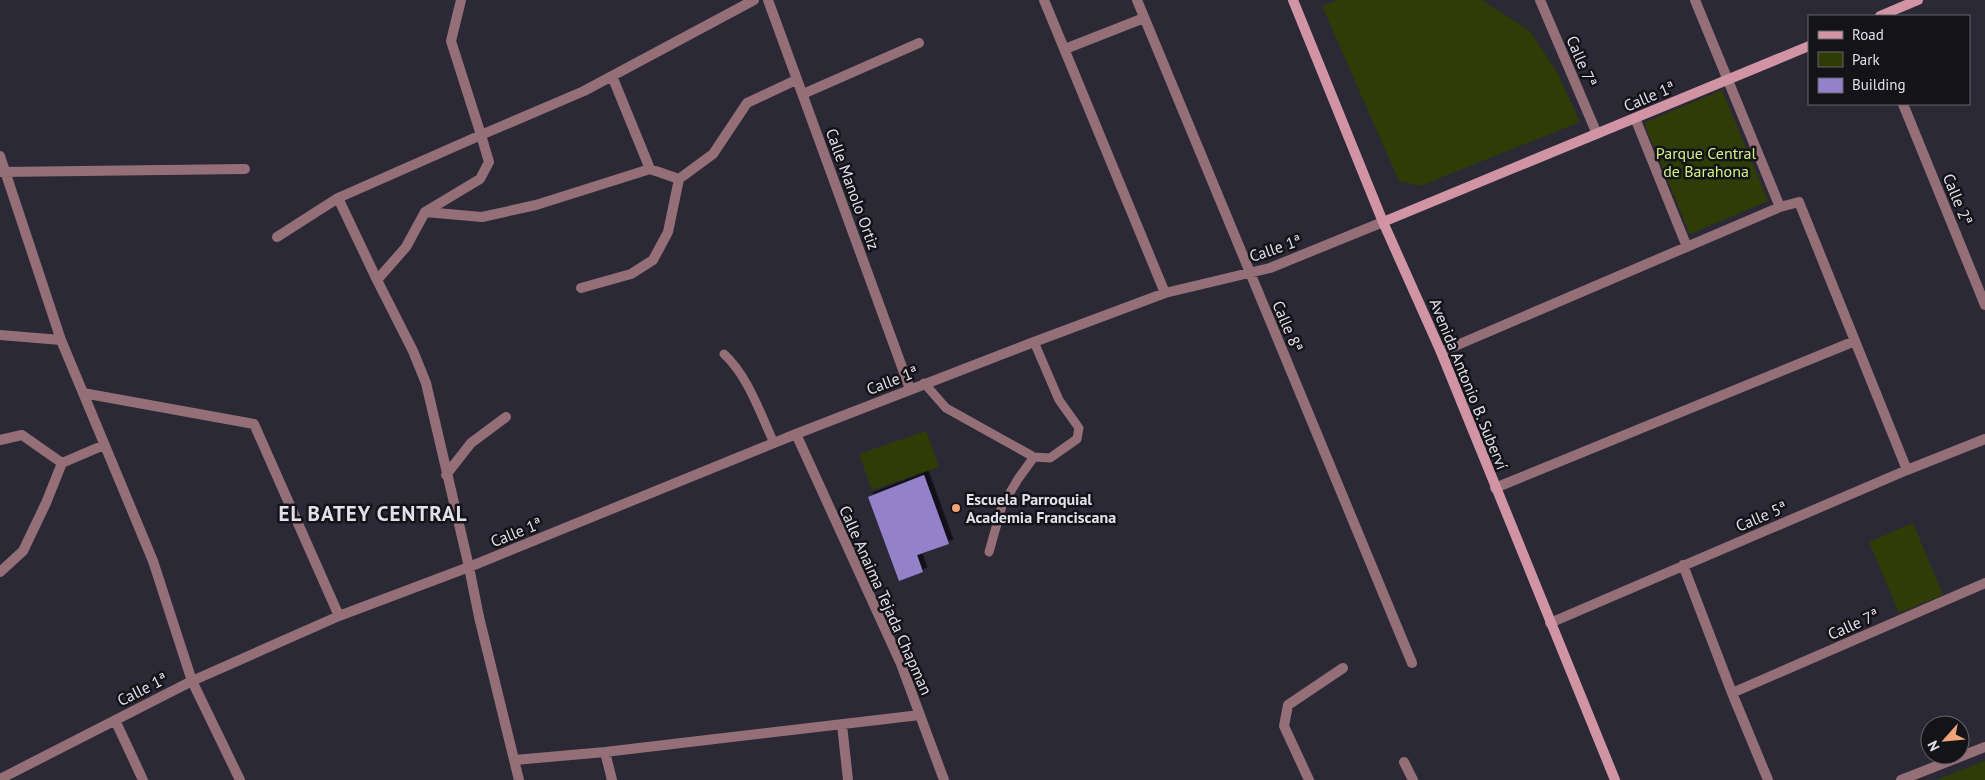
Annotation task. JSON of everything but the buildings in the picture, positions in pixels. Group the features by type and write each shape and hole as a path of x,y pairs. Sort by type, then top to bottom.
{"main road":[{"name":"Avenida Antonio B. Suberví","path":"1293,0 1383,222 1441,352 1614,780"},
{"path":"1882,15 1918,0"},
{"name":"Calle 1ª","path":"1383,222 1808,46"}],"street":[{"path":"377,280 406,247 425,212 480,179 489,162 451,41 460,0"},
{"path":"277,237 338,198 584,91 754,0"},
{"name":"Calle Manolo Ortiz","path":"768,0 910,389"},
{"path":"1044,0 1165,293"},
{"name":"Calle 8ª","path":"1137,0 1412,663"},
{"name":"Calle 7ª","path":"1540,0 1597,134"},
{"path":"1695,0 1780,207"},
{"path":"1065,50 1144,18"},
{"path":"803,94 918,43"},
{"path":"612,76 650,169"},
{"path":"581,288 631,274 654,260 668,232 679,179 713,154 747,103 796,80"},
{"name":"Calle 2ª","path":"1903,105 1985,305"},
{"path":"1635,118 1687,247"},
{"path":"0,156 3,172 61,340 153,561 192,681 240,780"},
{"path":"3,172 245,169"},
{"path":"425,212 482,217 536,205 650,169 679,179"},
{"path":"338,198 377,280 414,351 426,383 479,617 519,780"},
{"path":"1441,352 1780,207 1799,202 1907,470"},
{"name":"Calle 1ª","path":"0,779 192,681 339,616 469,567 924,383 1165,293 1270,268 1383,222"},
{"path":"0,336 61,340"},
{"path":"1495,488 1855,341"},
{"path":"83,393 254,424 339,616"},
{"path":"446,474 471,443 506,417"},
{"name":"Calle Anaima Tejada Chapman","path":"796,434 900,664 944,780"},
{"path":"0,440 22,435 62,463"},
{"name":"Calle 5ª","path":"1550,623 1907,470 1985,439"},
{"path":"0,572 23,550 46,503 62,463 104,445"},
{"path":"1683,565 1768,780"},
{"name":"Calle 7ª","path":"1732,693 1985,583"},
{"path":"1309,780 1284,726 1288,705 1343,668"},
{"path":"515,760 605,752 920,715"},
{"path":"115,720 143,780"},
{"path":"842,724 848,780"},
{"path":"1901,780 1985,747"},
{"path":"605,752 612,780"},
{"path":"1404,762 1413,780"}],"lane":[{"path":"924,383 946,408 1034,457 1050,458 1077,439 1079,428 1059,400 1034,342"},
{"path":"724,354 734,363 753,397 774,443"},
{"path":"989,552 1002,506 1034,457"}],"green space":[{"path":"1338,0 1482,0 1530,31 1557,72 1580,122 1420,186 1399,181 1322,6"},
{"name":"Parque Central de Barahona","path":"1722,90 1768,201 1690,234 1644,123"},
{"path":"926,431 939,467 872,490 859,454"},
{"path":"1913,523 1943,595 1899,613 1869,542"},
{"path":"1985,761 1985,780 1936,780"}],"place":[{"name":"Escuela Parroquial Academia Franciscana","path":"956,508"}],"district":[{"name":"EL BATEY CENTRAL","path":"373,513"}]}
